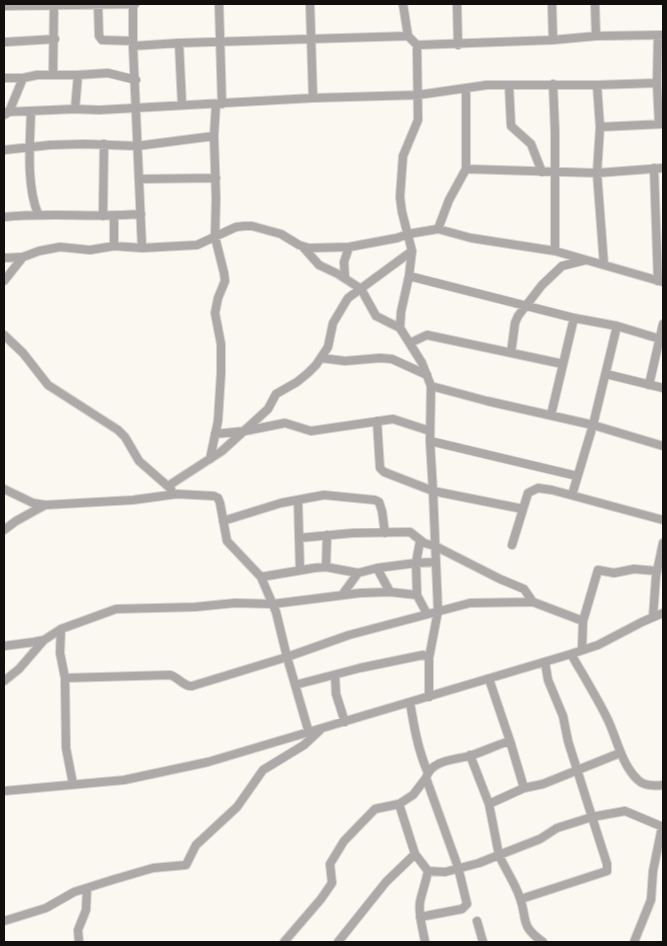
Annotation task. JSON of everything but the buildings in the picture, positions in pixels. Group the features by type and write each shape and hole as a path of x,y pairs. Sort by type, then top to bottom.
{"street":[{"path":"53,75 54,4"},
{"path":"98,4 99,36 102,40 133,44 408,36"},
{"path":"4,6 134,4 133,44 142,248"},
{"path":"210,460 218,420 222,355 215,313 218,298 225,281 215,237 216,178 214,136 219,104 221,41 219,4"},
{"path":"310,4 314,98"},
{"path":"400,328 412,251 400,197 403,156 418,120 417,45 408,36 403,4"},
{"path":"457,4 458,45"},
{"path":"552,4 553,40"},
{"path":"595,4 596,36"},
{"path":"417,45 458,45 596,36 661,35 657,83 661,124 600,128"},
{"path":"6,42 54,39"},
{"path":"179,43 182,104"},
{"path":"4,78 108,73 136,80"},
{"path":"75,109 78,75"},
{"path":"6,113 23,78"},
{"path":"6,113 314,98 418,95 487,85 657,83"},
{"path":"553,84 555,251"},
{"path":"509,85 511,126 531,144 542,172"},
{"path":"597,85 600,128 597,173 604,265"},
{"path":"438,229 466,169 466,88"},
{"path":"31,111 30,148 33,201 38,214"},
{"path":"4,150 50,145 104,144 137,146 214,136"},
{"path":"103,216 104,144"},
{"path":"303,247 349,246 438,229 471,238 555,251 661,282 654,168"},
{"path":"466,169 597,173 663,168"},
{"path":"139,179 216,178"},
{"path":"4,217 38,214 114,216 141,214"},
{"path":"114,216 114,246"},
{"path":"4,256 24,257 60,246 90,250 114,246 142,248 197,246 236,227 252,226 281,234 303,247 320,265 361,289 376,316 400,328 422,363 431,386 430,441 434,491 438,611 429,658 429,697"},
{"path":"345,278 344,262 349,246"},
{"path":"168,486 210,460 268,409 276,394 297,382 316,365 328,347 333,323 348,298 412,251"},
{"path":"4,281 24,257"},
{"path":"511,353 515,323 518,316 542,285 562,266 588,260"},
{"path":"409,276 574,318 616,326 660,339"},
{"path":"551,415 574,318"},
{"path":"649,385 663,324"},
{"path":"572,495 576,476 593,425 616,326"},
{"path":"4,335 23,353 48,385 118,430 125,437 139,461 177,494"},
{"path":"410,344 427,335 563,364"},
{"path":"321,358 345,361 363,361 380,358 392,359 427,375"},
{"path":"606,374 663,388"},
{"path":"431,386 593,425 663,446"},
{"path":"215,434 245,431 285,423 311,431 393,419 430,430"},
{"path":"377,421 380,468 389,475 434,491 523,509"},
{"path":"430,441 576,476"},
{"path":"512,545 528,492 538,488 572,495 663,520"},
{"path":"4,489 33,503 45,505 134,500 177,494 214,496 218,498 226,541 261,577 273,604 309,733"},
{"path":"222,521 282,503 324,495 375,500 381,504 385,533"},
{"path":"298,501 300,570"},
{"path":"4,530 45,505"},
{"path":"299,538 410,532 424,543 436,546 500,579 524,589 533,602"},
{"path":"326,568 327,535"},
{"path":"420,541 416,563 417,595 427,614"},
{"path":"653,618 657,571 663,543"},
{"path":"261,577 300,570 326,568 358,573 378,568 436,562"},
{"path":"378,568 390,592"},
{"path":"582,650 583,622 598,570 614,573 634,569 657,571"},
{"path":"342,595 358,573"},
{"path":"4,681 19,669 44,640 61,629 116,610 226,604 273,604 342,595 390,592 417,595"},
{"path":"65,678 170,675 175,676 189,687 287,657 349,635 470,603 533,602 583,622"},
{"path":"4,791 124,780 208,762 571,654 598,645 663,613"},
{"path":"61,629 60,653 65,678 66,748 73,784"},
{"path":"4,646 44,640"},
{"path":"295,685 424,654 429,658"},
{"path":"571,654 607,719 620,753 637,779 652,785 663,785"},
{"path":"521,899 607,871 578,769 568,741 563,716 548,680 545,662"},
{"path":"335,674 336,694 345,722"},
{"path":"489,679 524,788"},
{"path":"410,702 420,755 458,868 467,904 465,907 420,917"},
{"path":"4,921 46,908 74,892 87,888 153,868 186,865 196,845 235,809 263,770 304,745 322,729"},
{"path":"284,942 321,899 332,883 330,864 344,841 375,810 399,804 413,795 427,776 443,762 510,741"},
{"path":"489,804 524,788 543,784 620,753"},
{"path":"470,755 489,804 499,855 521,899 527,927 534,936 543,942"},
{"path":"399,804 415,854 428,871 426,885 420,902 420,917 425,942"},
{"path":"428,871 445,872 479,863 540,839 557,828 592,817 625,811 662,827 653,871 651,900 634,942"},
{"path":"338,942 386,882 415,854"},
{"path":"79,942 78,930 86,910 87,888"},
{"path":"477,921 483,942"}]}
